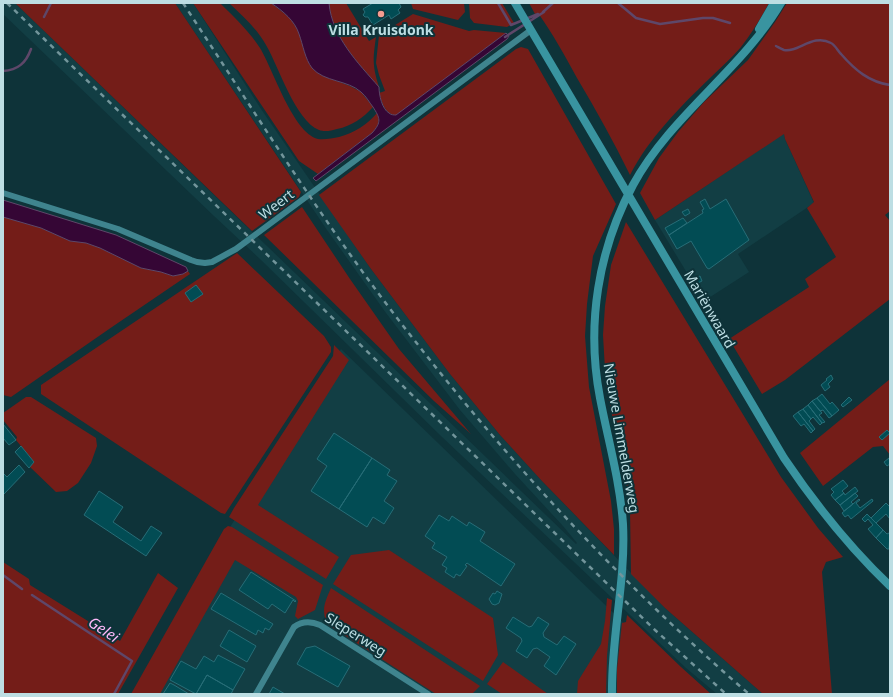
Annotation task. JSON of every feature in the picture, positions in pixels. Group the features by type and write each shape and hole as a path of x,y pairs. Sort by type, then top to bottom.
{"street":[{"name":"Mariënwaard","path":"515,3 784,458 803,487 842,536 860,557 890,586"},
{"name":"Nieuwe Limmelderweg","path":"750,44 774,3"},
{"name":"Nieuwe Limmelderweg","path":"612,694 612,664 623,558 623,524 620,494 600,398 595,363 594,340 595,312 599,283 607,249 618,217 638,176 654,152 769,22 781,3"},
{"name":"Weert","path":"3,193 118,229 191,260 205,263 212,262 220,259 241,245 531,30"},
{"name":"Sleperweg","path":"256,694 294,627 298,624 309,622 320,625 428,694"}],"shaded area":[{"path":"3,3 15,3 576,544 577,543 563,526 515,474 460,410 386,313 327,230 175,3 193,3 261,109 371,269 450,374 500,435 541,480 665,608 763,694 717,694 686,668 441,436 260,259 3,14"},
{"path":"15,3 175,3 301,192 299,197 252,231"},
{"path":"193,3 220,3 246,30 260,48 292,113 300,125 309,134 318,139 339,137 355,131 365,125 377,113 379,121 376,128 372,133 318,174 299,161"},
{"path":"229,3 271,3 290,18 299,32 307,59 323,76 350,86 361,92 373,107 357,121 342,128 323,131 310,124 302,116 295,105 262,39 249,23"},
{"path":"271,3 329,3 335,27 347,49 379,87 380,98 383,105 387,111 393,115 396,115 506,33 509,36 316,181 313,178 372,133 379,123 379,120 377,114 366,97 356,88 329,79 317,73 312,68 295,25 284,13"},
{"path":"329,3 346,3 369,41 376,37 374,62 379,87 347,49 335,27"},
{"path":"411,3 464,3 465,12 458,20 413,9"},
{"path":"469,3 502,3 514,23 507,27 474,23 470,18"},
{"path":"529,3 769,3 741,47 666,124 646,148 630,175 605,126 559,45 538,13 535,14"},
{"path":"787,3 890,3 890,211 885,215 890,221 890,299 785,380 762,394 729,339 809,287 805,279 836,257 807,208 814,202 784,134 655,220 640,193 659,158 678,132 704,102 748,60"},
{"path":"413,14 469,31 474,30 506,33 396,116 386,110 379,93 385,91 376,63 379,35"},
{"path":"521,47 528,49 616,204 593,256 585,336 589,387 611,501 614,529 614,555 541,480 500,435 450,374 371,269 319,195 516,49"},
{"path":"784,133 785,139 814,203 738,254 749,272 704,301 655,220"},
{"path":"3,200 116,235 186,267 188,271 183,274 173,276 141,268 100,248 86,243 70,241 41,228 3,217"},
{"path":"302,207 399,349 471,434 434,401 264,235"},
{"path":"3,217 41,228 70,241 86,243 100,248 141,268 173,276 183,274 188,271 190,274 11,397 3,395"},
{"path":"626,222 781,477 818,528 843,557 826,562 822,572 832,694 763,694 665,608 631,574 630,510 626,482 606,387 603,335 605,306 611,265"},
{"path":"237,253 324,336 331,347 331,352 225,514 221,513 41,394 41,385"},
{"path":"334,345 349,360 258,505 339,557 326,579 229,517 333,356"},
{"path":"341,349 697,694 133,694 227,532"},
{"path":"890,379 890,455 883,446 873,447 823,486 800,453"},
{"path":"26,397 31,397 96,438 97,446 91,463 78,483 67,491 56,492 30,467 34,462 16,440 17,437 3,420 3,413"},
{"path":"228,526 232,527 323,585 315,610 298,619 295,616 298,601 296,597 235,560 160,694 131,694 224,529"},
{"path":"389,550 493,618 498,655 483,681 333,584 351,555"},
{"path":"3,562 29,579 30,585 120,641 158,573 178,588 118,694 3,694"},
{"path":"331,588 480,686 472,694 436,694 327,624 324,614 324,606"},
{"path":"607,598 612,600 607,656 606,694 577,694 578,681 601,644"},
{"path":"627,615 711,694 617,694 617,669 622,623 626,622"},
{"path":"503,662 548,694 502,694 487,684"}],"building":[{"name":"Villa Kruisdonk","path":"373,3 399,3 401,7 398,10 400,13 391,19 389,15 373,25 368,17 363,15 365,12 363,9"},
{"path":"705,199 710,209 726,199 749,240 709,269 691,241 677,249 669,235 703,213 702,210 704,209 700,202"},
{"path":"688,209 690,213 685,216 682,212"},
{"path":"683,218 687,223 669,235 665,228"},
{"path":"700,276 702,281 698,283 695,278"},
{"path":"196,285 203,294 191,302 185,293"},
{"path":"831,375 833,379 828,384 830,387 825,391 821,385"},
{"path":"822,394 830,404 832,402 839,410 832,416 817,398"},
{"path":"849,397 852,400 843,407 841,405"},
{"path":"817,398 832,416 829,418 823,410 820,411 812,401"},
{"path":"812,401 822,413 819,415 825,422 822,423 808,405"},
{"path":"808,405 822,423 820,425 813,417 811,419 803,409"},
{"path":"803,409 811,419 809,421 815,429 813,431 798,412"},
{"path":"798,412 813,431 811,433 804,424 801,426 793,416"},
{"path":"3,424 16,440 9,445 3,438"},
{"path":"887,430 890,433 882,440 879,437"},
{"path":"334,433 372,458 339,509 311,491 327,466 317,459"},
{"path":"21,446 34,462 29,468 15,452"},
{"path":"372,458 390,470 387,475 397,481 384,501 394,508 384,524 373,517 367,527 339,509"},
{"path":"889,458 890,464 887,466 884,462"},
{"path":"19,465 25,472 4,494 3,473 7,477"},
{"path":"843,480 848,486 842,491 844,493 835,500 831,495 834,492 831,489"},
{"path":"855,487 858,491 840,505 835,500 844,493 845,495"},
{"path":"99,491 123,507 113,522 141,541 151,526 162,533 146,556 84,515"},
{"path":"855,493 858,496 851,502 853,504 844,511 840,505"},
{"path":"859,499 860,500 856,503 860,508 872,499 873,501 851,519 848,515 845,517 842,513"},
{"path":"886,503 890,507 890,519 886,514 876,523 871,518"},
{"path":"867,514 883,530 876,538 868,529 873,525 868,519 865,522 862,519"},
{"path":"439,515 449,521 452,516 467,526 469,522 485,532 480,541 515,564 501,586 467,563 465,565 467,566 460,576 456,574 454,578 445,572 447,568 442,565 447,557 432,548 435,543 425,536"},
{"path":"883,530 887,534 890,534 889,549 887,549 876,538"},
{"path":"251,572 296,601 295,602 293,600 285,613 272,604 268,609 239,590"},
{"path":"497,591 502,594 499,603 495,605 492,604 489,599 493,593 495,594"},
{"path":"221,593 273,624 269,630 265,628 263,633 258,630 256,635 211,609"},
{"path":"513,617 529,627 532,626 538,617 549,624 543,633 544,637 557,645 564,636 576,644 556,675 544,666 550,657 537,648 533,649 527,658 516,651 522,641 521,638 506,628"},
{"path":"229,630 256,646 247,662 220,646"},
{"path":"315,646 350,666 338,687 297,664 306,648"},
{"path":"218,655 245,669 233,690 207,675 196,694 170,680 181,661 196,669 204,656 214,662"},
{"path":"207,675 233,690 231,694 196,694"},
{"path":"170,683 174,685 189,694 163,694"},
{"path":"273,687 285,694 269,694"}],"waterway":[{"name":"Gelei","path":"44,17 51,3"},
{"path":"498,3 511,25 538,14"},
{"path":"543,12 553,3"},
{"path":"618,3 636,18 660,24 703,18 713,18 730,23"},
{"path":"505,37 544,12"},
{"path":"776,46 784,50 789,50 818,40 824,41 832,44 863,74 875,81 890,85"},
{"name":"Gelei","path":"3,71 13,69 21,65 27,58 31,49"},
{"name":"Gelei","path":"3,575 22,589"},
{"name":"Gelei","path":"32,595 132,661 114,694"}],"railway":[{"path":"7,3 655,630 726,694"},
{"path":"183,3 267,132 353,259 453,389 573,526 659,612 703,654 749,694"}],"place":[{"name":"Villa Kruisdonk","path":"381,14"}]}
